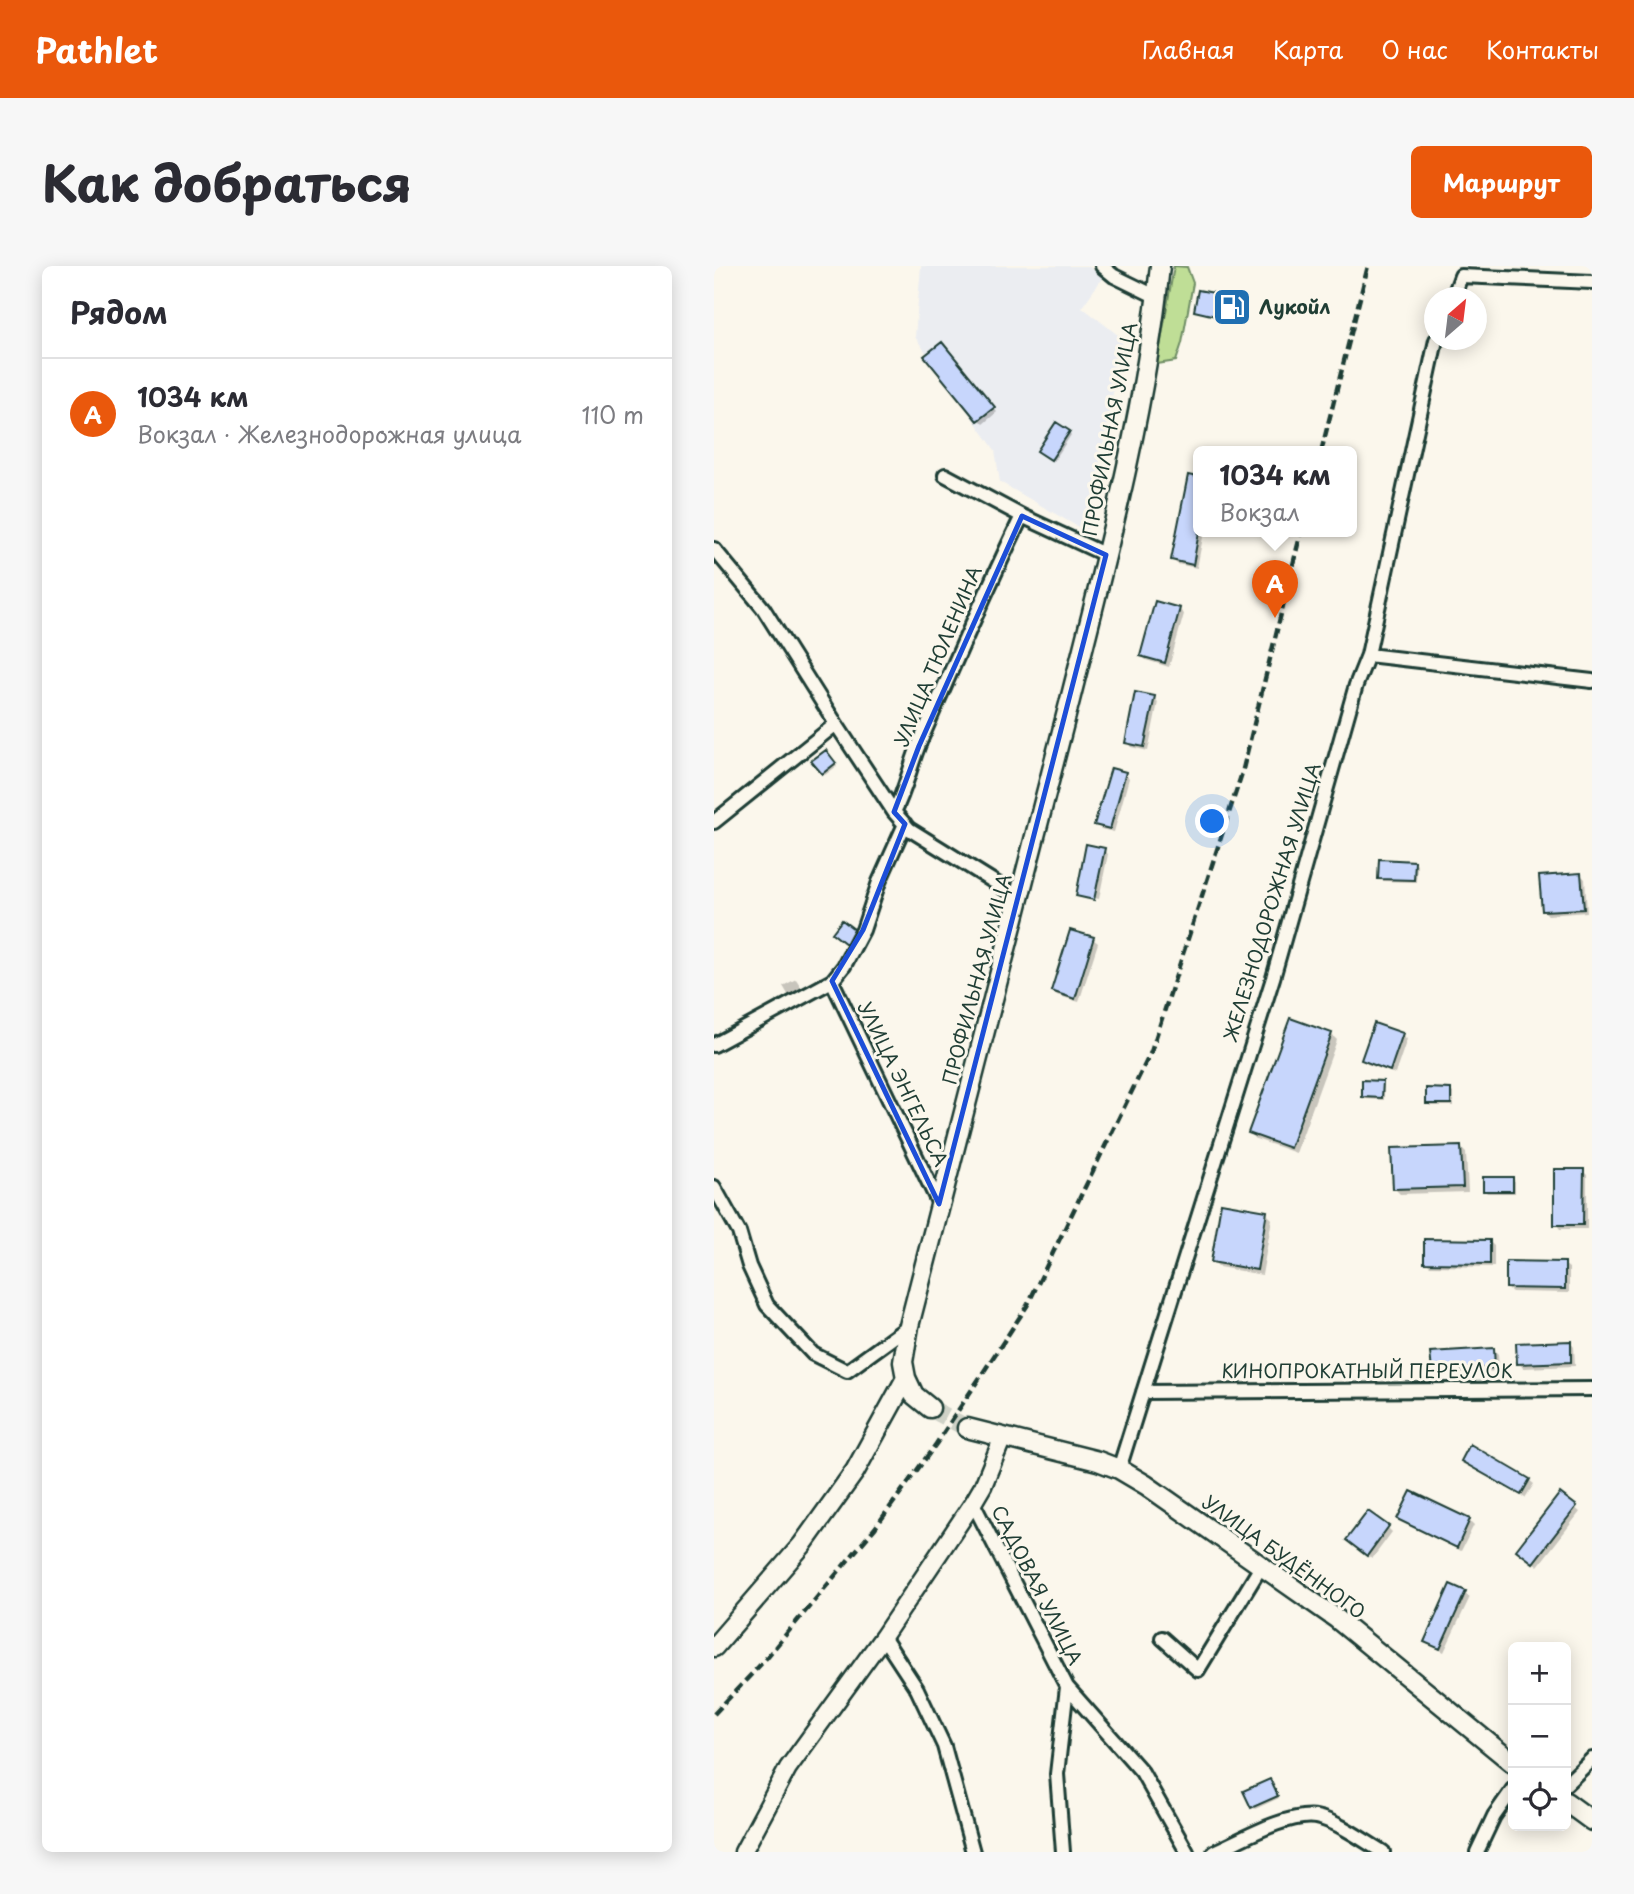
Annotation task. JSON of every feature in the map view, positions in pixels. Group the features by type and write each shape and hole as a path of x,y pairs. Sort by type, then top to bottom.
{"main road":[{"name":"ПРОФИЛЬНАЯ УЛИЦА","path":"714,1647 832,1506 877,1435 906,1378 903,1362 909,1326 1020,898 1125,473 1157,297 1160,266"},
{"path":"906,1378 914,1395 930,1408"},
{"name":"УЛИЦА БУДЁННОГО","path":"967,1428 1080,1455 1119,1469 1146,1485 1337,1619 1508,1759"},
{"path":"1571,1806 1592,1821"}],"street":[{"path":"1102,266 1114,276 1157,297"},
{"path":"1456,287 1461,276 1592,282"},
{"name":"ЖЕЛЕЗНОДОРОЖНАЯ УЛИЦА","path":"1119,1469 1273,978 1356,685 1368,655 1435,350"},
{"path":"945,475 1022,516 1106,555"},
{"name":"УЛИЦА ТЮЛЕНИНА","path":"894,812 919,746 988,586 1022,516"},
{"path":"714,549 763,608 894,812 932,846 1020,898"},
{"path":"1368,655 1592,681"},
{"path":"714,822 836,724"},
{"path":"714,1045 832,981 844,967 863,930 879,881 905,824"},
{"name":"УЛИЦА ЭНГЕЛЬСА","path":"832,981 939,1204"},
{"path":"714,1187 739,1233 749,1266 767,1305 813,1354 848,1371 909,1326"},
{"name":"КИНОПРОКАТНЫЙ ПЕРЕУЛОК","path":"1143,1392 1592,1389"},
{"path":"743,1852 789,1768 883,1637 983,1486 1003,1437"},
{"name":"САДОВАЯ УЛИЦА","path":"972,1503 1067,1687 1057,1774 1063,1852"},
{"path":"1162,1638 1198,1670 1262,1565"},
{"path":"883,1637 917,1689 944,1746 973,1852"},
{"path":"1067,1687 1142,1772 1187,1852"},
{"path":"1571,1779 1592,1759"},
{"path":"1477,1852 1494,1816 1508,1796"},
{"path":"1214,1852 1303,1816 1329,1822 1383,1852"}],"highlighted area":[{"path":"1022,516 1106,555 939,1204 832,981 863,930 905,824 894,812 919,746"}],"shaded area":[{"path":"921,266 1088,266 1103,277 1082,307 1123,339 1087,532 1000,482 995,450 915,337"}],"green space":[{"path":"1174,266 1187,267 1193,283 1176,361 1157,364"}],"building":[{"path":"1198,290 1225,295 1220,317 1194,311"},
{"path":"942,342 995,407 977,421 924,356"},
{"path":"1056,422 1070,431 1051,460 1037,451"},
{"path":"1188,475 1193,476 1193,537 1198,537 1193,565 1171,560"},
{"path":"1155,601 1180,608 1165,663 1140,656"},
{"path":"1135,692 1155,696 1144,747 1125,743"},
{"path":"826,750 836,763 822,774 811,761"},
{"path":"1111,768 1126,772 1110,829 1094,825"},
{"path":"1086,844 1105,848 1094,900 1076,896"},
{"path":"1379,859 1415,861 1414,880 1378,879"},
{"path":"1581,873 1584,909 1542,911 1539,876"},
{"path":"842,920 854,929 846,944 832,933"},
{"path":"1070,930 1094,937 1075,999 1051,991"},
{"path":"1290,1018 1332,1033 1290,1148 1248,1133"},
{"path":"1374,1023 1403,1033 1390,1071 1361,1060"},
{"path":"1362,1080 1383,1081 1382,1098 1362,1097"},
{"path":"1426,1088 1451,1089 1451,1104 1426,1104"},
{"path":"1461,1146 1463,1187 1393,1189 1391,1148"},
{"path":"1554,1169 1584,1169 1583,1225 1554,1225"},
{"path":"1483,1177 1513,1177 1513,1191 1483,1191"},
{"path":"1221,1203 1267,1211 1257,1270 1211,1262"},
{"path":"1424,1239 1490,1240 1490,1264 1424,1263"},
{"path":"1506,1261 1565,1262 1565,1289 1506,1288"},
{"path":"1571,1341 1571,1362 1517,1364 1516,1343"},
{"path":"1494,1348 1495,1368 1432,1371 1430,1352"},
{"path":"1470,1444 1530,1479 1521,1495 1461,1461"},
{"path":"1411,1491 1470,1519 1457,1548 1397,1519"},
{"path":"1560,1493 1577,1506 1533,1563 1516,1550"},
{"path":"1368,1511 1389,1526 1367,1556 1346,1540"},
{"path":"1450,1584 1466,1591 1440,1649 1424,1642"},
{"path":"1270,1779 1278,1796 1251,1808 1243,1791"}],"tunnel":[{"path":"930,1408 967,1428"}],"railway":[{"path":"1323,446 1368,266"},
{"path":"714,1714 762,1663 875,1528 936,1444 1027,1306 1151,1052 1242,773 1300,537"}],"place":[{"name":"Лукойл","path":"1232,307"},
{"name":"1034 км","path":"1275,618"}]}
